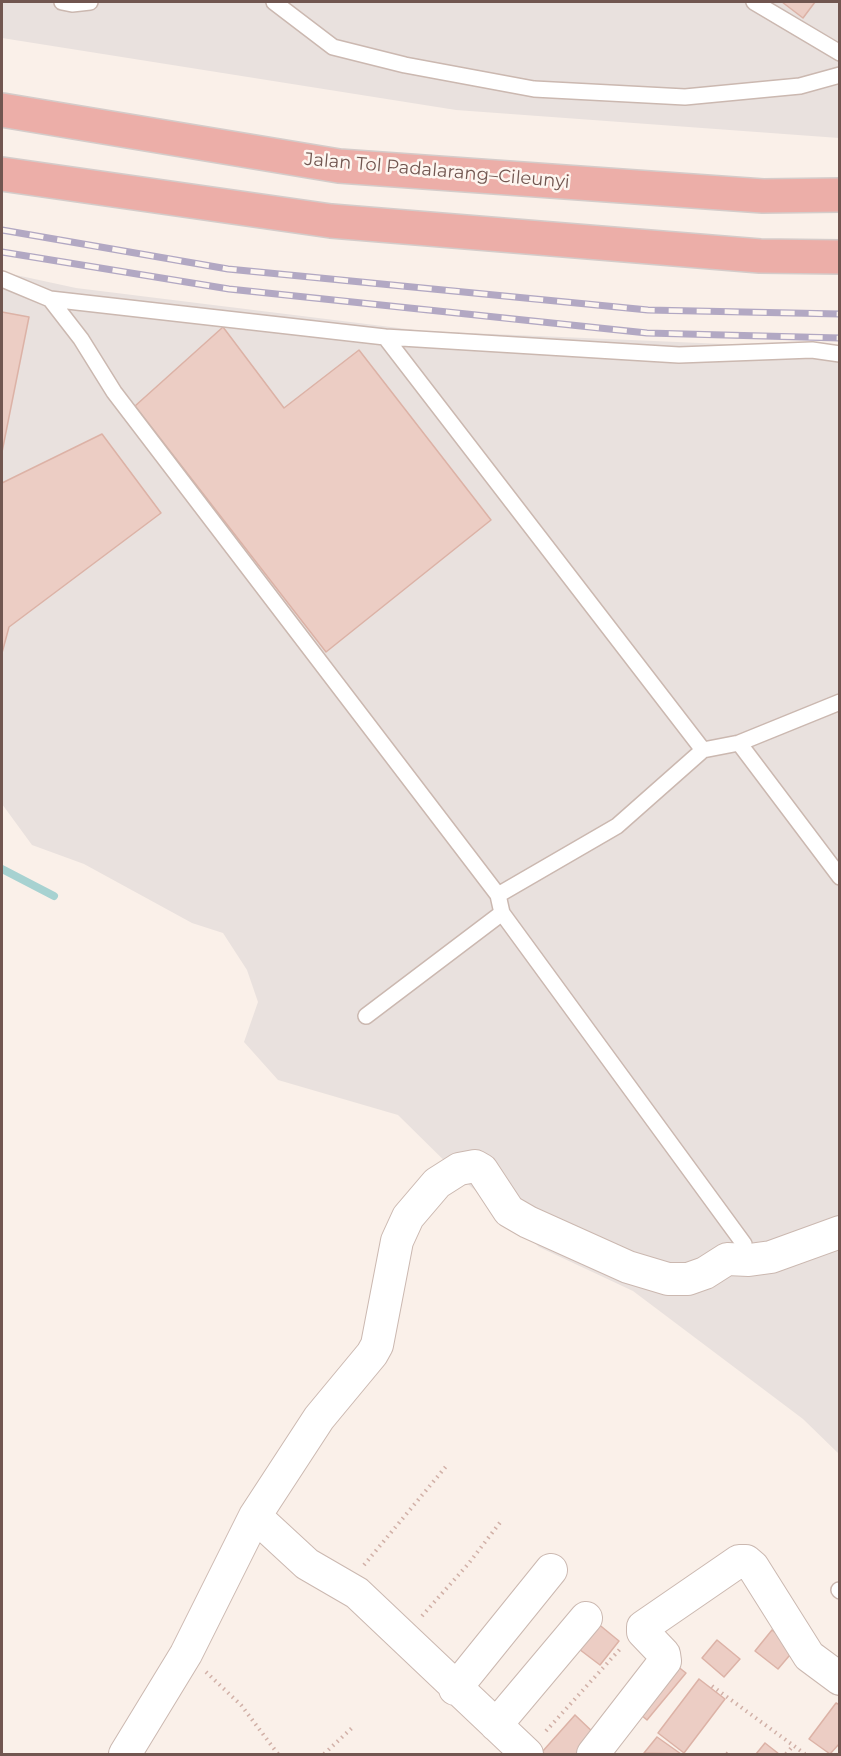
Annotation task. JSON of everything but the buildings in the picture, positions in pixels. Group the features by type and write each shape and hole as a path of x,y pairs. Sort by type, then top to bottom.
{"highway":[{"name":"Jalan Tol Padalarang–Cileunyi","path":"2,110 339,166 763,196 840,195"},
{"path":"2,174 331,221 760,256 840,257"}],"street":[{"path":"125,1755 186,1654 255,1516 319,1418 377,1345 399,1235 408,1217 437,1183 471,1166 482,1170 509,1211 528,1222 628,1267 668,1279 688,1279 705,1273 727,1259 749,1260 771,1257 840,1232"},
{"path":"255,1516 307,1564 346,1586 403,1636 455,1689 527,1754"},
{"path":"593,1755 665,1661 664,1654 643,1632 643,1627 740,1561 746,1561 753,1567 809,1656 840,1679"},
{"path":"455,1689 551,1569"},
{"path":"496,1725 586,1618"}],"lane":[{"path":"62,2 72,4 90,2"},
{"path":"274,2 333,47 405,65 534,89 685,97 800,86 840,75"},
{"path":"754,2 840,53"},
{"path":"2,279 50,299 385,337 679,355 812,350 840,354"},
{"path":"50,299 122,401 498,896 502,913 744,1244"},
{"path":"385,337 703,750"},
{"path":"498,896 617,826 703,750 739,742 840,702"},
{"path":"739,742 840,877"},
{"path":"366,1016 502,913"}],"path":[{"path":"346,1586 448,1464"},
{"path":"403,1636 470,1563 502,1520"},
{"path":"527,1754 610,1658 643,1627"},
{"path":"186,1654 241,1705 278,1755"},
{"path":"712,1686 805,1755"},
{"path":"324,1755 354,1726"},
{"path":"786,1755 793,1746"}],"shaded area":[{"path":"2,2 839,2 839,138 456,110 2,38"},
{"path":"2,272 76,288 423,331 839,349 839,1454 803,1419 633,1291 539,1247 470,1186 398,1115 278,1080 244,1042 258,1002 247,970 223,933 192,923 84,864 32,845 2,804"}],"waterway":[{"path":"2,869 54,896"}],"railway":[{"path":"2,230 228,269 648,310 840,314"},
{"path":"2,252 229,289 647,333 840,338"}]}
